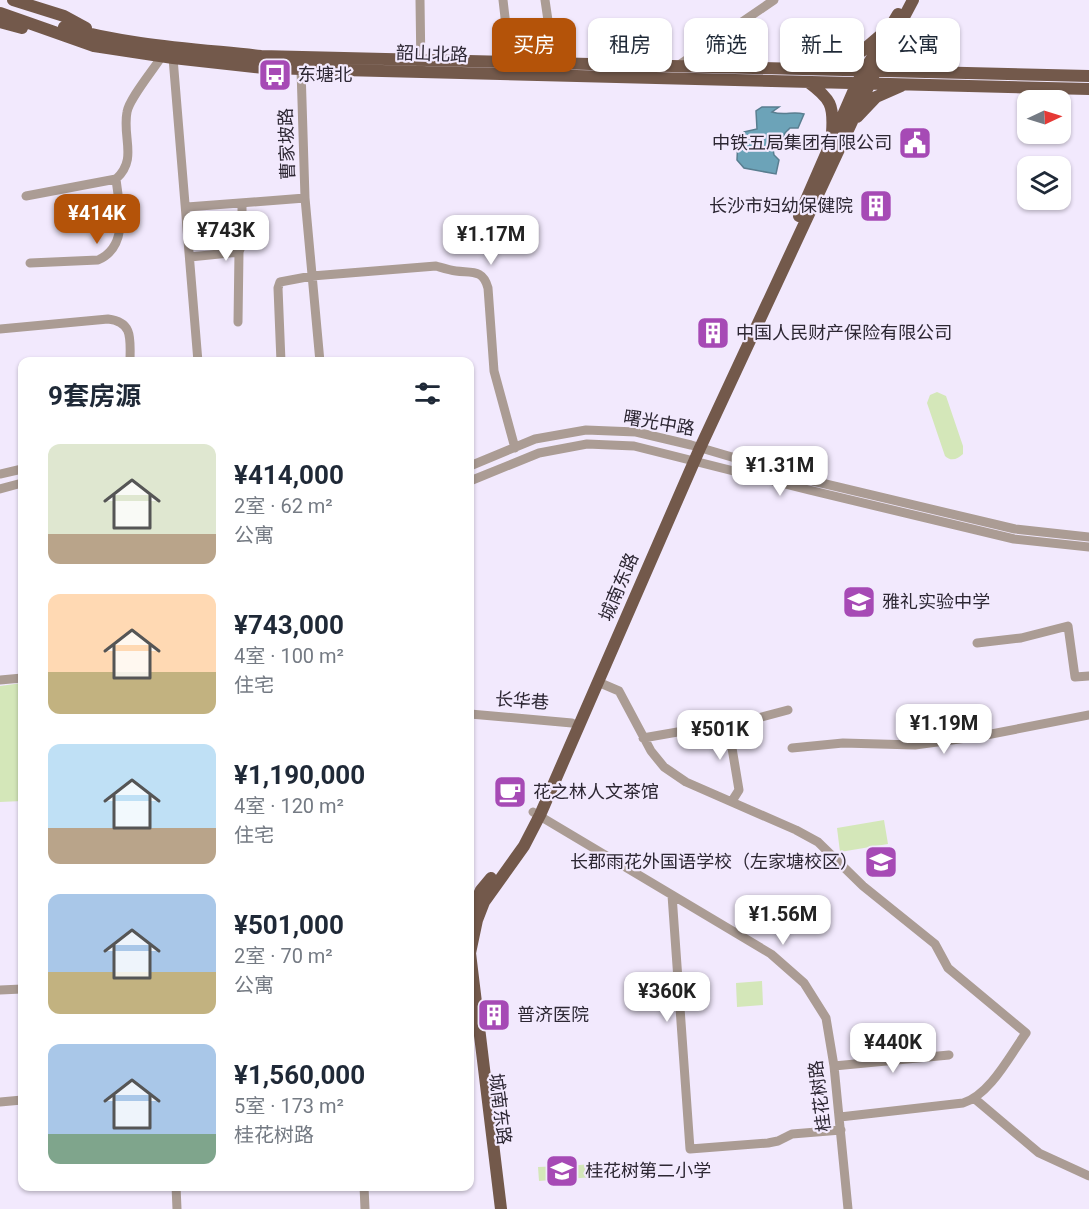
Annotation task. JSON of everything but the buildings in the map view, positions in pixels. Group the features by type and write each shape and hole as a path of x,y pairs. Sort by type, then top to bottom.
{"main road":[{"path":"13,0 64,16 96,40"},
{"path":"897,18 901,0"},
{"name":"城南东路","path":"899,18 907,0"},
{"name":"城南东路","path":"901,18 913,0"},
{"path":"903,18 920,0"},
{"name":"韶山北路","path":"0,10 96,40 167,57 264,68 302,69 492,62"},
{"path":"0,22 68,42 96,40"},
{"name":"韶山北路","path":"96,40 261,56 422,65 808,82 1089,89"},
{"name":"城南东路","path":"696,446 831,142 876,59"},
{"name":"韶山北路","path":"576,63 780,67"},
{"name":"韶山北路","path":"864,69 937,73 1089,75"},
{"path":"808,82 824,93 833,113 831,142"},
{"name":"城南东路","path":"474,934 484,902 524,846 572,723 696,446 850,124 863,83"},
{"path":"850,124 876,97 907,84"},
{"name":"城南东路","path":"474,906 481,890 510,854 536,814 598,681 690,459"},
{"name":"城南东路","path":"474,986 501,1209"},
{"name":"城南东路","path":"474,1046 494,1209"}],"street":[{"path":"420,0 422,65"},
{"path":"503,0 505,18"},
{"path":"545,0 548,18"},
{"path":"679,65 774,0"},
{"path":"26,196 116,179 124,172 128,161 127,111 167,57"},
{"path":"167,57 187,207 198,357"},
{"name":"曹家坡路","path":"302,69 305,198 320,357"},
{"path":"30,263 98,260 108,255 114,248 121,221 116,179"},
{"path":"187,207 305,198"},
{"path":"238,322 242,203"},
{"path":"190,256 239,252"},
{"path":"281,357 278,288 280,282 312,276 436,266 483,276 488,288 494,371 515,448"},
{"path":"0,329 108,319 119,320 126,325 129,335 130,357"},
{"name":"曙光中路","path":"474,464 535,439 586,430 636,432 696,446 813,481 1015,529 1089,537"},
{"name":"曙光中路","path":"474,479 539,453 587,444 634,446 1014,539 1089,547"},
{"path":"0,474 18,470"},
{"path":"0,489 18,484"},
{"path":"977,643 1021,638 1068,626 1075,677 1089,676"},
{"path":"0,680 18,678"},
{"path":"598,681 619,691 643,738 664,768 686,782 796,830 818,842 863,886 935,944 948,968 1026,1033 995,1077 975,1099 963,1103 840,1117"},
{"path":"643,738 728,724 788,710"},
{"name":"长华巷","path":"474,714 572,723"},
{"path":"792,748 843,743 915,745 981,736 1089,715"},
{"path":"728,724 739,790 732,801"},
{"name":"桂花树路","path":"536,814 771,954 804,983 826,1018 840,1117 848,1209"},
{"path":"672,895 690,1149 768,1143 792,1134 841,1130"},
{"path":"0,990 18,988"},
{"path":"834,1066 949,1055"},
{"path":"975,1099 1038,1153 1089,1176"},
{"path":"0,1102 18,1100"},
{"path":"176,1191 177,1209"},
{"path":"364,1191 365,1209"}],"green space":[{"path":"937,392 946,396 963,446 963,454 954,459 945,456 927,403 930,395"},
{"path":"18,684 18,801 0,802 0,686"},
{"path":"884,820 888,844 840,852 837,828"},
{"path":"762,981 763,1005 737,1007 736,983"},
{"path":"592,1164 593,1177 568,1179 567,1166"},
{"path":"562,1166 563,1179 539,1181 538,1167"}],"water":[{"path":"762,107 779,107 772,112 777,113 804,114 798,128 790,128 779,146 773,149 774,155 779,160 776,174 744,168 737,160 738,138 744,132 757,129 756,111"}],"place":[{"name":"东塘北","path":"275,75"},
{"name":"中铁五局集团有限公司","path":"915,143"},
{"name":"长沙市妇幼保健院","path":"876,206"},
{"name":"中国人民财产保险有限公司","path":"713,333"},
{"name":"雅礼实验中学","path":"859,602"},
{"name":"花之林人文茶馆","path":"510,792"},
{"name":"长郡雨花外国语学校（左家塘校区）","path":"881,862"},
{"name":"普济医院","path":"494,1015"},
{"name":"桂花树第二小学","path":"562,1171"}]}
